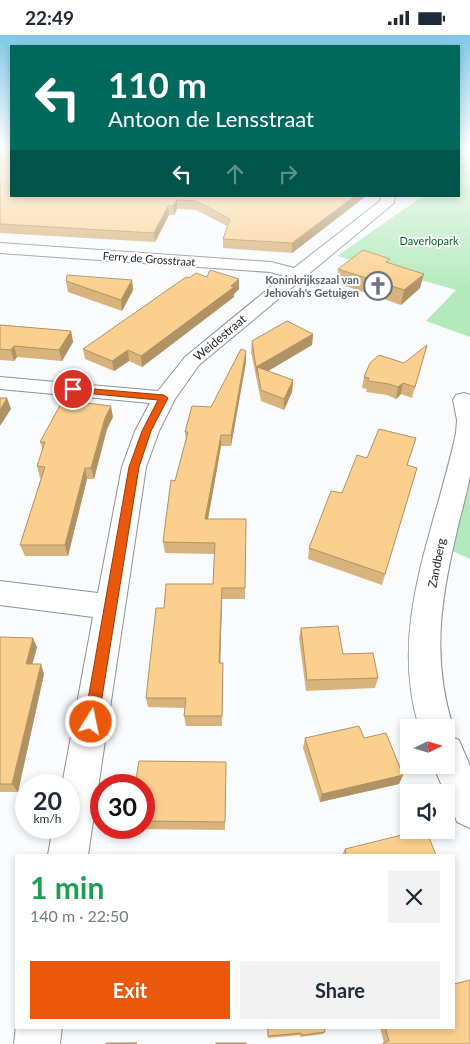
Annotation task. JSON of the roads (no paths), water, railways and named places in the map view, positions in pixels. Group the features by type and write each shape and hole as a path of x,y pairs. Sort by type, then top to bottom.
{"street":[{"name":"Weidestraat","path":"68,854 134,467 147,431 164,398 192,361 297,273 387,203 388,197"},
{"name":"Ferry de Grosstraat","path":"0,248 272,267 297,273"},
{"path":"0,383 164,398"},
{"name":"Zandberg","path":"433,719 423,666 426,623 439,549 469,425 464,399"},
{"path":"0,593 110,607"},
{"path":"455,774 470,809"},
{"path":"37,1044 39,1029"}],"place":[{"name":"Koninkrijkszaal van Jehovah's Getuigen","path":"378,286"}],"park label":[{"name":"Daverlopark","path":"429,241"}]}
